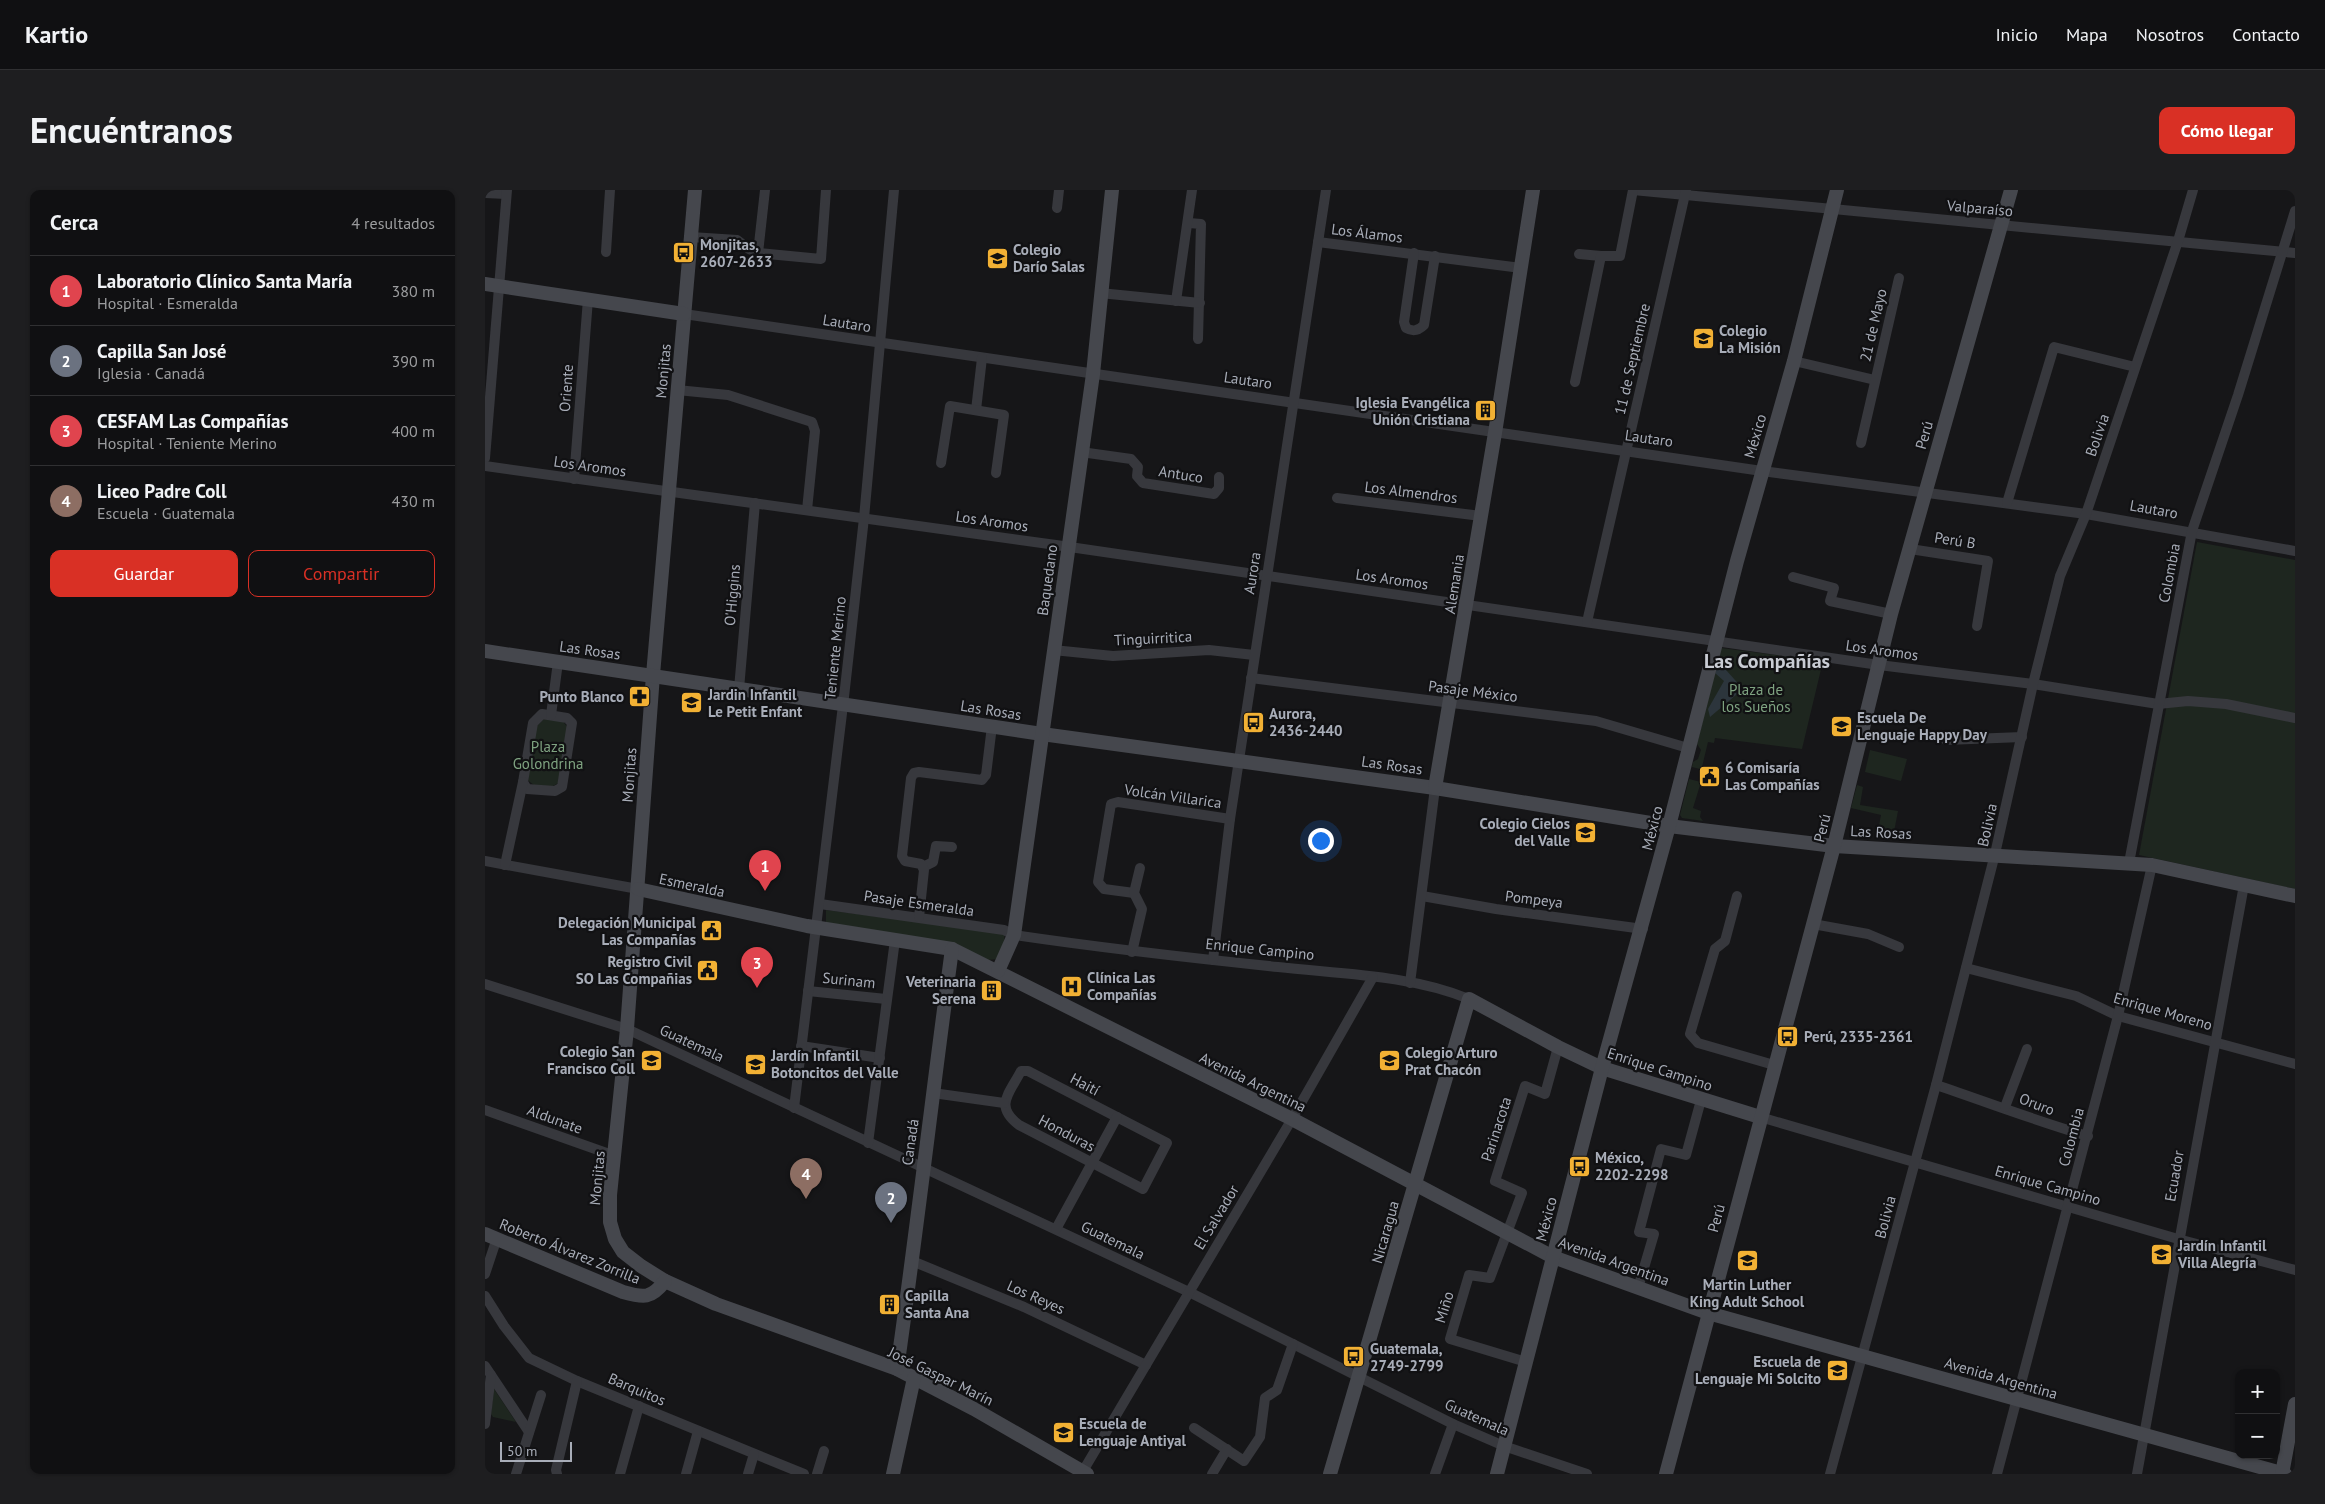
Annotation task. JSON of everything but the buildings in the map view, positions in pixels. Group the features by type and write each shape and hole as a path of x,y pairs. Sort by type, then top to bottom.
{"street":[{"path":"606,252 610,190"},
{"name":"Monjitas","path":"695,190 653,675 627,1029 610,1195 610,1222 615,1239 623,1252 641,1266 665,1281 716,1304"},
{"path":"759,253 765,190"},
{"path":"691,237 737,240 749,249 759,253 821,259 826,190"},
{"name":"Teniente Merino","path":"794,1108 844,704 864,518 894,190"},
{"path":"1057,208 1059,190"},
{"name":"Baquedano","path":"998,971 1014,935 1093,374 1112,190"},
{"path":"1176,301 1189,223 1192,190"},
{"name":"Aurora","path":"1213,960 1230,819 1325,190"},
{"name":"Alemania","path":"1409,983 1435,788 1467,605 1533,190"},
{"path":"1579,254 1620,256 1633,190"},
{"name":"Valparaíso","path":"1633,190 1685,192 1833,209 2295,253"},
{"name":"México","path":"1497,1474 1602,1068 1643,928 1737,561 1794,361 1837,190"},
{"name":"Perú","path":"1666,1474 1760,1117 1835,846 1891,614 2011,190"},
{"name":"Bolivia","path":"1830,1474 1915,1164 1966,968 1995,854 2023,737 2033,684 2060,576 2086,514 2178,242 2193,190"},
{"path":"485,193 507,192 491,284 485,458"},
{"name":"11 de Septiembre","path":"1587,622 1685,192"},
{"name":"Colombia","path":"2129,863 2192,532 2238,396 2295,211"},
{"path":"1189,223 1201,224 1200,303 1197,339"},
{"name":"Los Álamos","path":"1318,242 1521,268"},
{"name":"Los Álamos","path":"1414,253 1404,322 1406,328 1412,331 1420,329 1424,325 1435,256"},
{"path":"1575,382 1601,256"},
{"name":"21 de Mayo","path":"1861,443 1899,278"},
{"name":"Lautaro","path":"491,284 880,344 1495,433 2086,514 2295,551"},
{"path":"1101,293 1200,303"},
{"name":"Oriente","path":"574,479 588,299"},
{"path":"2007,504 2054,347 2135,367"},
{"path":"976,410 983,358"},
{"name":"21 de Mayo","path":"1794,361 1875,380"},
{"path":"677,390 728,395 812,422 815,431 807,510"},
{"path":"941,463 950,406 976,410 1004,415 996,472"},
{"name":"Antuco","path":"1081,452 1131,459 1138,466 1137,476 1143,483 1214,494 1219,488 1219,477"},
{"name":"Los Aromos","path":"485,466 1068,547 1879,665 2033,684 2159,704 2188,701 2226,704 2295,718"},
{"name":"Los Almendros","path":"1337,498 1481,516"},
{"name":"O'Higgins","path":"739,689 755,503"},
{"name":"Perú B","path":"1910,549 1988,561 1977,626"},
{"path":"1793,578 1834,588 1830,601 1891,614"},
{"name":"Tinguirritica","path":"1053,650 1113,656 1209,650 1254,655"},
{"name":"Las Rosas","path":"485,651 1043,734 1435,788 1669,826 1835,846 1995,854 2152,865 2295,896"},
{"path":"551,715 558,662"},
{"name":"Pasaje México","path":"1251,678 1596,721 1688,748"},
{"path":"505,865 523,782 533,723 542,714 567,718 572,723 562,787 555,791 527,789 523,782"},
{"path":"923,867 921,864 905,861 902,856 912,776 919,772 983,780 986,775 992,726"},
{"path":"1946,740 2023,737"},
{"name":"Volcán Villarica","path":"1134,893 1104,889 1098,882 1111,804 1118,802 1230,819"},
{"path":"923,867 933,862 936,846 952,847"},
{"name":"Esmeralda","path":"485,861 638,889 817,928 952,949"},
{"name":"Colombia","path":"1997,1474 2118,1016 2152,865"},
{"path":"919,917 923,867"},
{"path":"1132,952 1142,909 1134,893 1140,868"},
{"name":"Ecuador","path":"2137,1474 2178,1239 2244,885"},
{"name":"Pompeya","path":"1422,896 1496,909 1643,928"},
{"path":"1737,896 1725,941 1715,950 1690,1034 1698,1043 1774,1065"},
{"name":"Pasaje Esmeralda","path":"820,904 1005,930 1014,935"},
{"path":"1813,924 1868,934 1899,947"},
{"name":"Enrique Campino","path":"1014,935 1132,952 1373,977 1452,992 1602,1068 1701,1100 1915,1164 2178,1239 2295,1270"},
{"path":"868,1143 895,940"},
{"name":"Avenida Argentina","path":"952,949 1292,1119 1553,1257 1708,1313 2283,1474"},
{"name":"Canadá","path":"897,1369 952,949"},
{"name":"Enrique Moreno","path":"1966,968 2076,996 2118,1016 2295,1064"},
{"name":"El Salvador","path":"1085,1473 1373,977"},
{"name":"Guatemala","path":"485,984 627,1029 1189,1292 1453,1424 1504,1446 1587,1474"},
{"name":"Surinam","path":"808,991 886,999"},
{"name":"Nicaragua","path":"1330,1474 1469,999"},
{"path":"801,1046 880,1058"},
{"name":"Parinacota","path":"1507,1232 1522,1192 1495,1180 1525,1086 1545,1094 1558,1047"},
{"name":"Oruro","path":"2005,1107 2027,1049"},
{"name":"Haití","path":"1004,1103 1021,1071 1028,1071 1167,1143"},
{"name":"Oruro","path":"1936,1085 2005,1107 2040,1122 2087,1136"},
{"path":"933,1093 1004,1103"},
{"path":"1638,1288 1654,1234 1639,1232 1661,1149 1686,1155 1701,1100"},
{"name":"Honduras","path":"1004,1103 1005,1111 1009,1117 1019,1125 1143,1189 1167,1143"},
{"name":"Aldunate","path":"485,1110 615,1156"},
{"path":"1056,1229 1117,1117"},
{"name":"Miño","path":"1507,1232 1490,1278 1469,1276 1450,1339 1526,1362"},
{"path":"485,1274 491,1236"},
{"name":"Roberto Álvarez Zorrilla","path":"491,1236 623,1292 643,1298 657,1292 665,1281"},
{"name":"Los Reyes","path":"912,1261 1023,1307 1146,1365"},
{"name":"Barquitos","path":"485,1296 514,1340 529,1358 577,1381 805,1474"},
{"name":"José Gaspar Marín","path":"716,1304 897,1369 974,1409 1085,1473"},
{"path":"1194,1428 1244,1460 1260,1437 1265,1398 1277,1390 1293,1344"},
{"path":"485,1424 488,1371"},
{"path":"488,1371 529,1432"},
{"path":"893,1474 914,1378"},
{"path":"557,1474 555,1470 577,1381"},
{"path":"516,1474 541,1395"},
{"path":"2283,1474 2295,1404"},
{"path":"620,1474 639,1406"},
{"path":"1435,1474 1453,1424"},
{"path":"685,1474 698,1431"},
{"path":"1212,1474 1227,1449"},
{"path":"817,1474 824,1451"},
{"path":"748,1474 754,1454"},
{"path":"1550,1474 1553,1463"}],"green space":[{"path":"2197,542 2295,560 2295,889 2139,855"},
{"name":"Plaza de los Sueños","path":"1721,648 1823,661 1802,749 1715,738 1714,743 1708,742 1702,767 1704,770 1692,767 1693,762 1698,759 1701,750 1697,744"},
{"name":"Plaza Golondrina","path":"545,718 562,720 568,728 558,783 551,787 543,788 528,780 536,727"},
{"path":"1870,750 1907,759 1901,781 1865,772"},
{"path":"1689,779 1701,782 1693,808 1701,811 1700,817 1703,821 1682,818 1680,815"},
{"path":"1857,785 1863,787 1860,805 1898,811 1893,837 1877,836 1881,815 1851,808"},
{"path":"826,910 1005,933 1002,955 998,959 987,960 826,924"},
{"path":"494,1389 516,1422 493,1417 491,1414"}],"shaded area":[{"path":"1718,661 1743,689 1710,717 1708,709 1724,681 1715,673"}],"place":[{"name":"Monjitas, 2607-2633","path":"684,253"},
{"name":"Colegio Darío Salas","path":"997,258"},
{"name":"Colegio La Misión","path":"1703,339"},
{"name":"Iglesia Evangélica Unión Cristiana","path":"1486,411"},
{"name":"Punto Blanco","path":"640,696"},
{"name":"Jardin Infantil Le Petit Enfant","path":"692,703"},
{"name":"Aurora, 2436-2440","path":"1253,722"},
{"name":"Escuela De Lenguaje Happy Day","path":"1841,726"},
{"name":"6 Comisaría Las Compañías","path":"1709,776"},
{"name":"Colegio Cielos del Valle","path":"1586,832"},
{"name":"Laboratorio Clínico Santa María","path":"765,891"},
{"name":"Delegación Municipal Las Compañías","path":"712,931"},
{"name":"Registro Civil SO Las Compañias","path":"708,970"},
{"name":"Clínica Las Compañías","path":"1071,986"},
{"name":"CESFAM Las Compañías","path":"757,988"},
{"name":"Veterinaria Serena","path":"992,990"},
{"name":"Perú, 2335-2361","path":"1788,1036"},
{"name":"Colegio San Francisco Coll","path":"651,1060"},
{"name":"Colegio Arturo Prat Chacón","path":"1389,1061"},
{"name":"Jardín Infantil Botoncitos del Valle","path":"755,1064"},
{"name":"México, 2202-2298","path":"1579,1166"},
{"name":"Liceo Padre Coll","path":"806,1199"},
{"name":"Capilla San José","path":"891,1223"},
{"name":"Jardín Infantil Villa Alegría","path":"2162,1254"},
{"name":"Martin Luther King Adult School","path":"1747,1261"},
{"name":"Capilla Santa Ana","path":"889,1304"},
{"name":"Guatemala, 2749-2799","path":"1354,1357"},
{"name":"Escuela de Lenguaje Mi Solcito","path":"1837,1370"},
{"name":"Escuela de Lenguaje Antiyal","path":"1063,1432"}],"district":[{"name":"Las Compañías","path":"1767,661"}]}
